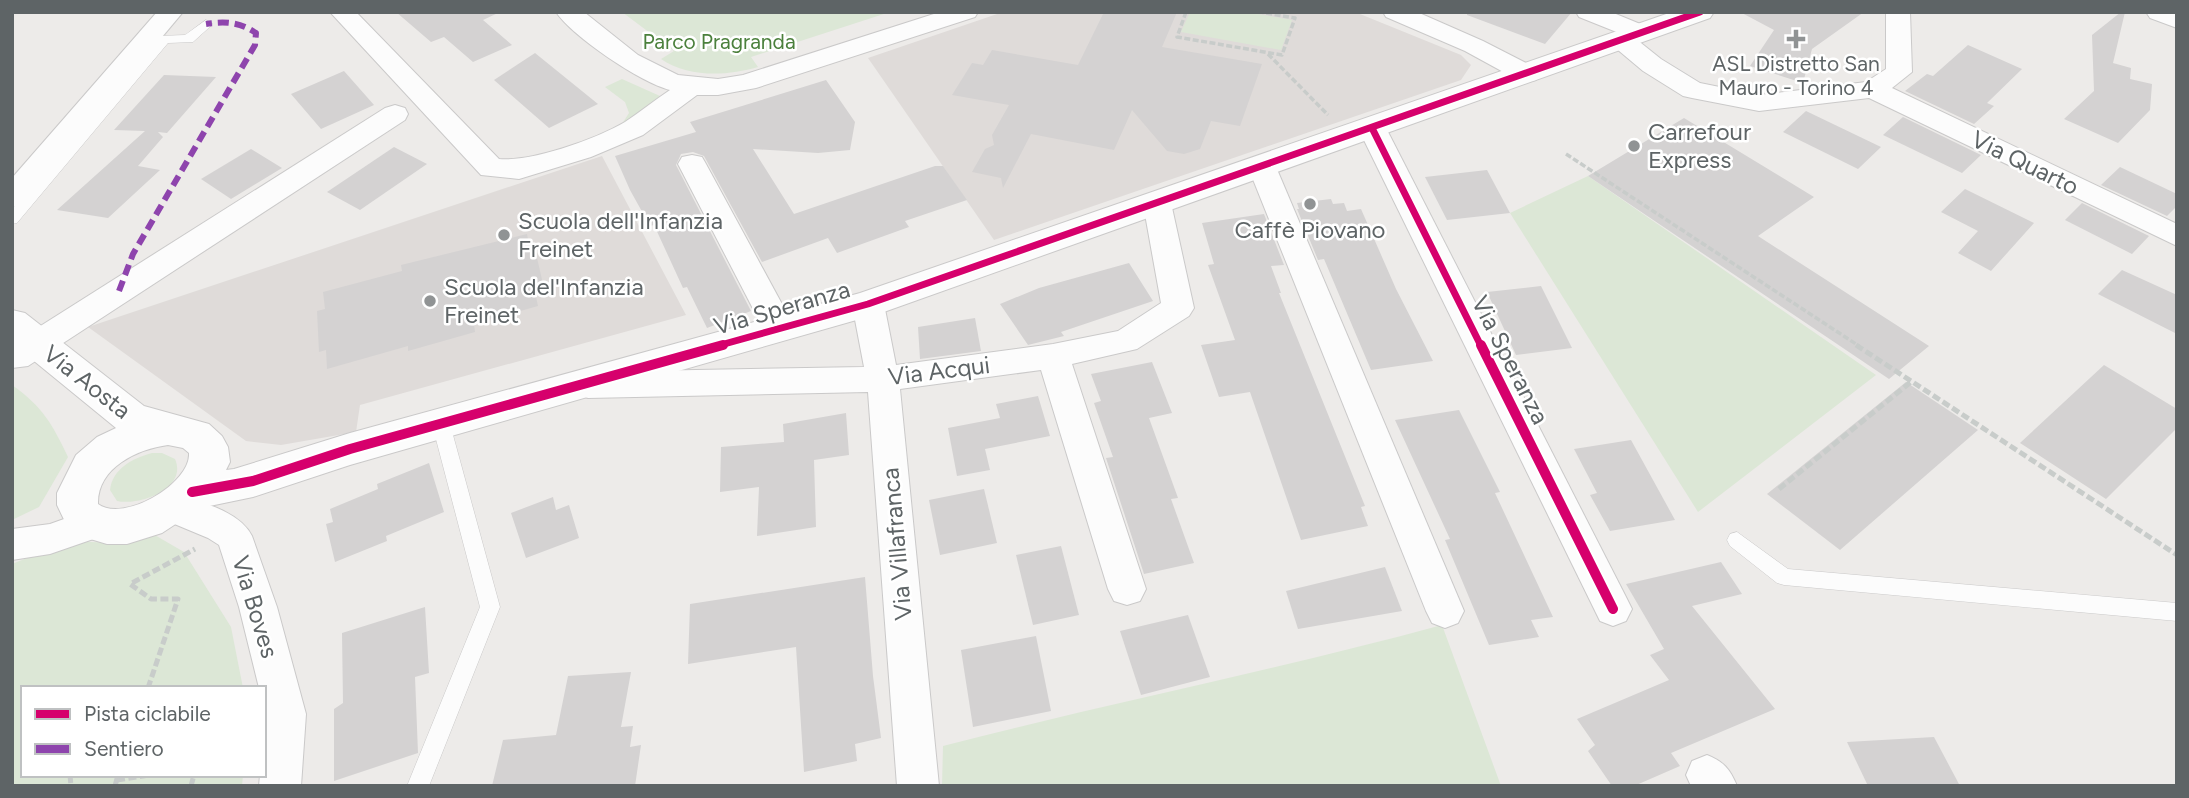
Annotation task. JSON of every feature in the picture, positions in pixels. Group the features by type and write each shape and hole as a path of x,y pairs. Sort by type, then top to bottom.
{"street":[{"path":"12,197 171,12"},
{"path":"342,12 491,168 519,170 581,151 633,129 691,87"},
{"path":"568,12 650,75 691,87 733,86 966,12"},
{"path":"1395,12 1474,46 1527,74"},
{"path":"1588,12 1631,37 1652,65 1692,90 1759,103 1873,89 1899,72 1898,12"},
{"name":"Via Speranza","path":"183,500 273,477 340,452 868,304 1700,12"},
{"name":"Via Quarto","path":"1873,89 2177,236"},
{"path":"20,344 395,114"},
{"name":"Via Speranza","path":"1359,133 1614,609"},
{"name":"Via Speranza","path":"692,164 779,328"},
{"path":"1262,167 1444,611"},
{"name":"Via Acqui","path":"582,385 883,379 1054,356 1126,341 1178,307 1157,203"},
{"name":"Via Villafranca","path":"868,304 883,379 918,786"},
{"name":"Via Aosta","path":"20,344 130,416 143,423 168,429"},
{"name":"Via Aosta","path":"20,344 73,398 91,421 102,455"},
{"path":"1054,356 1126,589"},
{"path":"168,429 186,430 200,436 208,446 210,460 204,476 183,500 152,519 130,526 110,528 85,518 75,503 77,487 87,470 102,455 134,436 168,429"},
{"name":"Via Speranza","path":"208,446 230,456 275,462 340,452"},
{"name":"Via Boves","path":"183,500 234,536 258,607 286,714 280,786"},
{"path":"25,542 50,539 85,518"}],"lane":[{"path":"12,219 164,38 188,39 206,24"},
{"path":"418,786 489,607 441,424"},
{"path":"1737,540 1784,577 2177,612"}],"path":[{"path":"1186,12 1177,37 1282,55 1295,18 1260,12"},
{"path":"1267,53 1359,133"},
{"path":"1566,154 2177,555"},
{"path":"1779,489 1912,381"},
{"path":"149,686 178,598 155,602 139,595 130,584 200,546"},
{"path":"117,780 136,777"}],"shaded area":[{"path":"1003,12 1355,12 1461,55 1471,65 1461,80 994,240 868,58"},
{"name":"Scuola dell'Infanzia Freinet","path":"602,156 686,315 360,405 356,432 281,445 246,441 88,327"}],"green space":[{"name":"Parco Pragranda","path":"622,12 890,12 751,57 758,67 708,74 684,70 661,59 674,51"},
{"path":"1190,12 1247,12 1292,20 1281,50 1181,32"},
{"path":"622,79 660,96 620,127 629,113 625,102 605,87"},
{"path":"1588,176 1876,375 1698,512 1510,213"},
{"path":"12,385 46,417 68,457 39,507 12,520"},
{"path":"152,453 162,453 175,459 175,479 168,487 148,498 117,501 110,490 119,470 131,461"},
{"path":"153,534 184,552 231,627 243,686 21,686 21,777 243,777 242,786 12,786 12,564 69,541 114,543"},
{"path":"1442,625 1501,786 942,786 943,746"}],"building":[{"path":"396,12 500,12 483,20 512,45 473,62 444,37 431,42"},
{"path":"1104,12 1177,12 1162,47 1262,64 1240,126 1211,121 1200,149 1184,154 1167,151 1132,110 1114,150 1031,134 1003,188 1001,178 972,172 985,149 994,145 992,135 1009,105 952,95 972,63 983,65 992,50 1078,65"},
{"path":"1467,12 1572,12 1545,44 1467,15"},
{"name":"ASL Distretto San Mauro - Torino 4","path":"1740,12 1864,12 1812,49 1803,83 1750,66 1774,30"},
{"path":"2121,12 2125,12 2113,63 2131,68 2130,79 2152,84 2150,110 2118,143 2064,119 2094,91 2092,35"},
{"path":"1968,45 2022,69 1987,103 1994,106 1974,124 1905,91 1927,74 1933,76"},
{"path":"535,53 598,104 549,128 494,80"},
{"path":"344,71 374,105 321,129 291,94"},
{"path":"164,75 216,77 167,133 158,132 163,137 138,166 160,170 108,218 57,210 145,131 114,130"},
{"path":"826,80 855,122 850,150 818,153 753,149 794,214 935,166 943,166 967,200 905,221 909,227 837,253 828,238 762,262 704,156 693,152 681,154 676,165 751,311 707,328 687,287 683,288 654,225 650,226 630,190 615,156 696,132 690,122"},
{"path":"1806,111 1881,147 1858,169 1783,132"},
{"path":"1903,117 1981,155 1962,173 1883,135"},
{"path":"1684,118 1814,197 1758,236 1929,346 1889,379 1588,176"},
{"path":"394,147 427,164 360,210 327,192"},
{"path":"251,149 282,168 231,199 201,179"},
{"path":"2120,167 2177,194 2177,206 2167,216 2101,185"},
{"path":"1487,170 1510,213 1447,220 1425,177"},
{"path":"1965,189 2034,223 1991,271 1958,253 1978,231 1941,212"},
{"path":"1331,199 1333,204 1344,203 1347,211 1361,209 1396,289 1433,361 1371,370 1324,259 1318,260 1297,209 1297,203"},
{"path":"2082,203 2149,236 2132,254 2065,220"},
{"path":"1264,214 1284,265 1271,266 1279,293 1365,506 1361,507 1368,526 1301,540 1250,392 1219,397 1201,345 1235,340 1208,265 1214,264 1202,223"},
{"name":"Scuola del'Infanzia Freinet","path":"527,234 530,250 535,249 543,284 534,287 538,306 474,324 475,332 408,351 408,346 327,369 326,350 319,352 317,311 325,309 323,292 402,271 401,265"},
{"path":"1129,263 1153,301 1061,332 1064,336 1028,345 1000,304 1039,288"},
{"path":"2122,270 2177,295 2177,334 2098,294"},
{"path":"1541,286 1572,348 1516,355 1487,292"},
{"path":"975,318 981,351 920,359 918,327"},
{"path":"1152,362 1172,413 1149,418 1178,498 1171,499 1194,563 1144,574 1106,458 1113,457 1094,403 1101,401 1091,374"},
{"path":"2104,365 2177,409 2177,428 2106,499 2020,443"},
{"path":"1906,382 1978,430 1840,550 1767,494"},
{"path":"1038,396 1050,436 985,449 990,470 957,476 948,428 1000,418 996,404"},
{"path":"1459,410 1500,492 1495,493 1553,617 1531,620 1539,637 1489,645 1445,540 1450,539 1395,420"},
{"path":"846,413 849,455 814,460 816,527 757,536 759,487 720,492 721,447 784,442 783,424"},
{"path":"1631,440 1675,520 1610,531 1590,495 1597,493 1574,449"},
{"path":"429,463 444,512 386,536 387,541 335,562 326,524 333,522 330,509 378,489 377,484"},
{"path":"984,489 997,543 940,555 929,500"},
{"path":"553,497 556,510 569,505 579,538 526,558 511,513"},
{"path":"1061,546 1079,615 1033,625 1016,555"},
{"path":"1721,562 1742,594 1692,606 1775,709 1671,753 1680,766 1634,786 1612,786 1588,751 1595,745 1577,719 1669,680 1650,655 1664,649 1626,584"},
{"path":"1385,567 1402,611 1298,629 1286,591"},
{"path":"865,577 881,738 855,744 857,761 804,772 796,647 688,664 690,604"},
{"path":"425,607 429,673 415,677 418,753 334,781 334,709 343,703 342,633"},
{"path":"1188,615 1210,677 1141,695 1120,631"},
{"path":"1036,636 1051,711 973,727 961,650"},
{"path":"631,672 621,727 633,726 630,747 641,745 635,786 492,786 503,740 556,735 568,676"},
{"path":"1934,737 1960,786 1868,786 1847,742"}],"marked path":[{"path":"119,291 133,254 255,45 256,33 244,26 226,22 206,24"}],"cycle path":[{"path":"192,492 253,481 350,449 868,304 1700,12"},
{"path":"1372,128 1613,609"}],"place":[{"name":"ASL Distretto San Mauro - Torino 4","path":"1796,39"},
{"name":"Carrefour Express","path":"1634,146"},
{"name":"Caffè Piovano","path":"1310,204"},
{"name":"Scuola dell'Infanzia Freinet","path":"504,235"},
{"name":"Scuola del'Infanzia Freinet","path":"430,301"}]}
